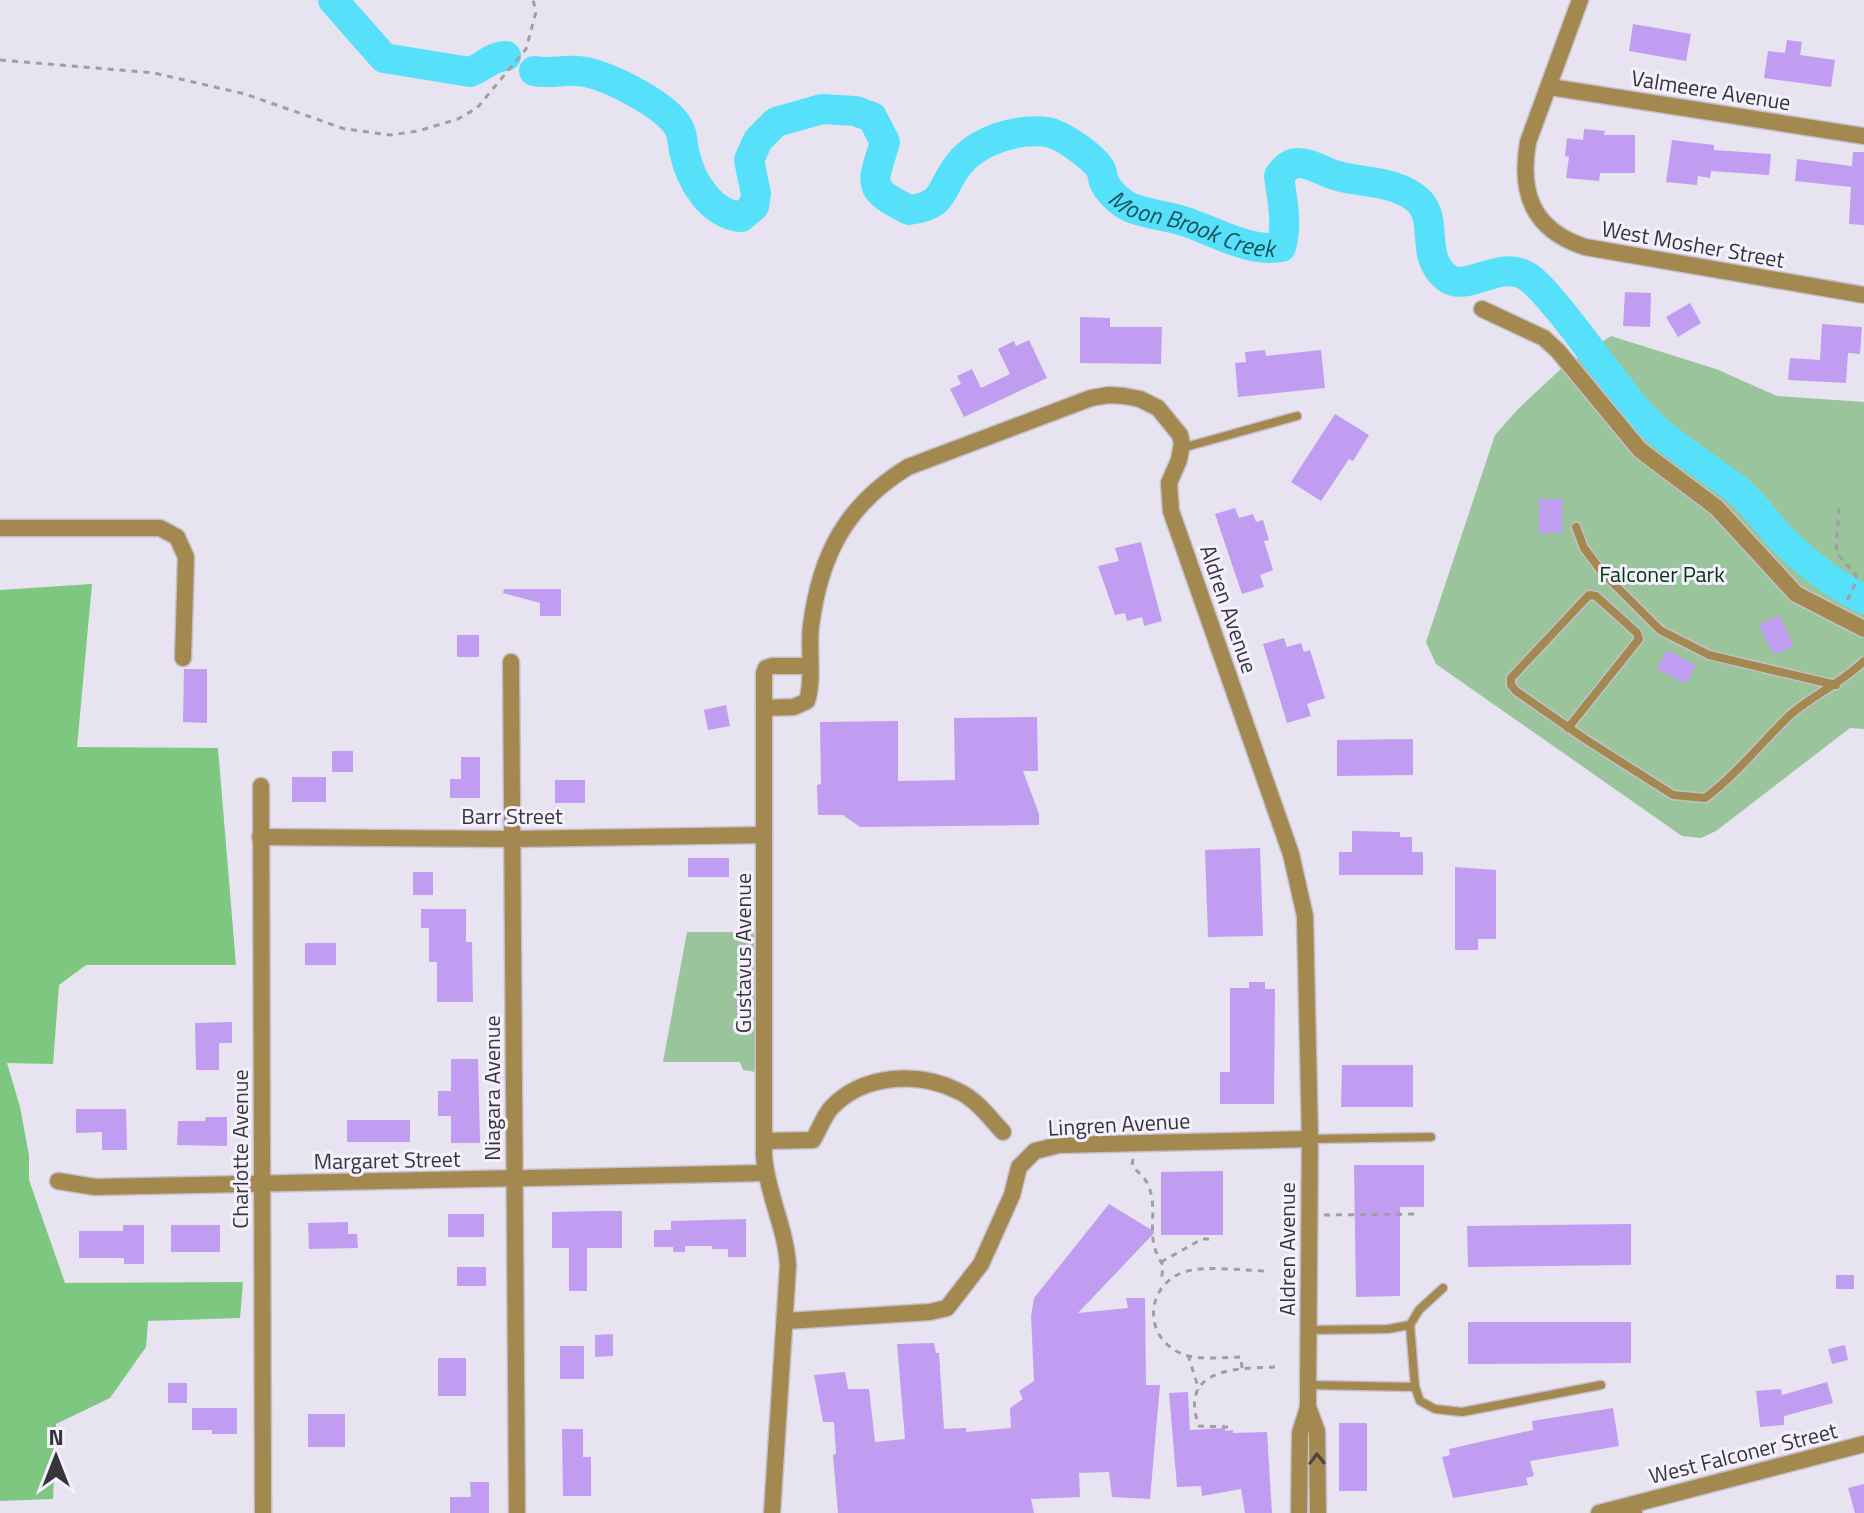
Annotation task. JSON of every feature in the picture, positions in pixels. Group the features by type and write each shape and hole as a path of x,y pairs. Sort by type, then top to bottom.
{"street":[{"path":"1550,87 1580,0"},
{"name":"Valmeere Avenue","path":"1550,87 1864,136"},
{"name":"West Mosher Street","path":"1550,87 1528,142 1525,185 1531,204 1554,233 1585,247 1864,295"},
{"path":"1482,309 1544,338 1640,450 1717,508 1796,594 1864,629"},
{"path":"764,708 794,707 807,701 811,626 826,555 851,516 872,493 908,467 1091,398 1109,395 1140,399 1158,408 1180,435 1182,449"},
{"name":"Aldren Avenue","path":"1182,449 1169,483 1171,511 1291,854 1305,916 1309,1004 1309,1330 1308,1407 1300,1433 1299,1513"},
{"path":"0,528 160,528 177,537 186,557 183,658"},
{"name":"Niagara Avenue","path":"511,662 517,1513"},
{"name":"Gustavus Avenue","path":"786,1321 788,1277 785,1237 766,1173 764,708 766,668 809,666"},
{"name":"Charlotte Avenue","path":"261,786 263,1513"},
{"name":"Barr Street","path":"260,837 512,839 764,835"},
{"path":"765,1141 813,1140 830,1109 856,1091 892,1078 914,1078 959,1091 979,1106 1003,1132"},
{"name":"Lingren Avenue","path":"786,1321 930,1312 947,1308 981,1264 1012,1195 1019,1167 1035,1151 1067,1144 1310,1139"},
{"name":"Margaret Street","path":"58,1181 95,1187 766,1173"},
{"path":"772,1513 786,1321"},
{"name":"Aldren Avenue","path":"1308,1407 1317,1431 1318,1513"},
{"name":"West Falconer Street","path":"1599,1513 1634,1508 1864,1444"}],"lane":[{"path":"1182,449 1297,416"},
{"path":"1576,527 1584,548 1602,572 1660,630 1709,655 1836,685"},
{"path":"1568,728 1639,639 1637,633 1596,596 1589,595 1511,678 1511,685 1568,728 1673,795 1705,798 1791,714 1836,685 1864,661"},
{"path":"1310,1139 1431,1137"},
{"path":"1443,1288 1419,1310 1410,1325 1415,1387 1420,1401 1435,1409 1462,1412 1601,1385"},
{"path":"1309,1330 1388,1329 1410,1325"},
{"path":"1308,1385 1415,1387"}],"path":[{"path":"0,60 154,73 245,94 345,129 391,135 437,125 477,108 526,49 534,21 533,0"},
{"path":"1839,508 1836,552 1857,580 1849,598"},
{"path":"1137,1157 1132,1165 1150,1190 1154,1253 1161,1262 1162,1276 1167,1282"},
{"path":"1324,1215 1420,1214"},
{"path":"1161,1262 1202,1239 1212,1239"},
{"path":"1242,1368 1241,1357 1188,1355 1163,1343 1154,1324 1155,1303 1167,1282 1192,1270 1270,1271"},
{"path":"1188,1355 1199,1390"},
{"path":"1228,1427 1199,1426 1194,1407 1199,1390 1210,1377 1242,1368 1280,1367"}],"green space":[{"name":"Falconer Park","path":"1611,336 1716,369 1777,396 1864,402 1864,729 1850,728 1716,831 1701,838 1682,836 1436,664 1426,642 1495,435 1561,369"},
{"path":"92,584 77,747 218,748 236,965 86,965 59,985 53,1064 7,1063 20,1107 29,1155 29,1180 65,1283 243,1282 240,1318 148,1321 146,1347 110,1398 56,1424 53,1499 0,1501 0,590"},
{"path":"687,932 754,932 756,1072 743,1070 740,1062 663,1062"}],"building":[{"path":"1633,24 1691,34 1686,61 1629,51"},
{"path":"1787,40 1802,42 1800,55 1835,60 1831,87 1764,78 1768,51 1785,53"},
{"path":"1584,129 1605,131 1604,135 1635,135 1635,173 1600,173 1599,181 1566,178 1569,157 1565,156 1567,138 1583,140"},
{"path":"1672,140 1714,145 1714,150 1771,154 1769,175 1711,171 1710,178 1698,176 1697,185 1666,182"},
{"path":"1853,152 1864,152 1864,225 1849,224 1851,187 1795,181 1797,159 1852,166"},
{"path":"1625,292 1651,293 1650,327 1623,326"},
{"path":"1690,303 1701,323 1678,337 1666,317"},
{"path":"1080,317 1110,318 1110,327 1162,327 1161,364 1080,363"},
{"path":"1822,324 1862,327 1860,354 1848,353 1846,383 1788,380 1790,358 1820,360"},
{"path":"1029,340 1047,378 964,417 950,389 961,384 957,376 972,369 981,388 1010,374 998,349 1014,341 1016,346"},
{"path":"1265,350 1266,356 1321,350 1325,388 1238,397 1235,363 1246,362 1245,352"},
{"path":"1335,414 1369,435 1321,501 1291,482"},
{"path":"1539,499 1562,499 1562,533 1539,533"},
{"path":"1235,508 1239,518 1253,514 1256,522 1263,520 1269,540 1264,541 1273,570 1260,575 1264,587 1242,594 1215,514"},
{"path":"1141,542 1162,621 1144,626 1142,617 1127,621 1125,613 1115,615 1098,566 1119,561 1115,548"},
{"path":"504,589 561,589 561,616 540,616 540,603 503,593"},
{"path":"1779,615 1794,646 1774,655 1759,625"},
{"path":"457,635 479,635 479,657 457,657"},
{"path":"1284,638 1287,647 1301,643 1304,652 1310,650 1325,698 1307,704 1311,716 1287,723 1263,644"},
{"path":"1667,650 1696,665 1686,684 1657,669"},
{"path":"184,669 207,669 207,723 183,722"},
{"path":"726,705 730,726 708,730 704,710"},
{"path":"1037,717 1038,771 1023,771 1039,814 1039,825 860,827 843,815 818,815 820,722 898,721 898,781 955,780 954,718"},
{"path":"1413,739 1413,775 1337,776 1337,740"},
{"path":"332,751 353,751 353,772 332,772"},
{"path":"461,757 480,757 480,798 450,798 450,779 461,779"},
{"path":"292,777 326,777 326,802 292,802"},
{"path":"555,780 585,780 585,803 555,803"},
{"path":"1352,831 1400,832 1400,837 1412,837 1412,852 1423,852 1423,875 1339,875 1339,852 1352,852"},
{"path":"1260,848 1263,936 1208,937 1205,850"},
{"path":"688,858 729,858 729,877 688,877"},
{"path":"1455,867 1496,870 1496,939 1478,939 1478,950 1455,950"},
{"path":"413,872 433,872 433,895 413,895"},
{"path":"421,909 466,909 466,942 472,942 473,1002 437,1002 437,962 429,962 429,928 421,928"},
{"path":"305,943 336,943 336,965 305,965"},
{"path":"1249,982 1265,982 1265,989 1275,989 1274,1104 1220,1104 1220,1072 1230,1072 1230,988 1249,988"},
{"path":"232,1022 232,1043 219,1043 219,1070 196,1070 195,1023"},
{"path":"451,1059 478,1059 480,1143 451,1143 451,1116 438,1116 438,1091 451,1091"},
{"path":"1342,1065 1413,1065 1413,1107 1341,1107"},
{"path":"76,1109 126,1109 127,1150 102,1150 102,1132 76,1133"},
{"path":"206,1117 227,1117 227,1146 177,1145 178,1121 205,1121"},
{"path":"347,1120 410,1120 410,1142 347,1142"},
{"path":"1354,1165 1424,1165 1424,1207 1400,1207 1400,1296 1356,1297"},
{"path":"1223,1171 1223,1235 1161,1235 1161,1172"},
{"path":"1109,1204 1155,1232 1078,1313 1128,1308 1126,1298 1145,1298 1146,1385 1160,1385 1150,1499 1112,1497 1109,1472 1079,1473 1080,1497 1031,1499 1034,1513 838,1513 833,1455 836,1454 834,1422 823,1422 814,1375 845,1372 848,1389 869,1389 875,1442 905,1439 897,1344 934,1343 936,1353 939,1353 944,1429 966,1428 966,1432 1011,1428 1010,1408 1023,1399 1019,1391 1034,1381 1031,1316 1034,1298"},
{"path":"622,1211 622,1248 587,1248 587,1291 569,1291 569,1248 552,1248 552,1212"},
{"path":"448,1214 484,1214 484,1237 448,1237"},
{"path":"746,1219 746,1257 728,1257 728,1249 712,1249 712,1246 685,1246 685,1252 673,1252 673,1247 654,1247 654,1230 671,1230 671,1221"},
{"path":"348,1222 348,1234 357,1234 358,1248 309,1249 308,1223"},
{"path":"1631,1224 1631,1265 1468,1267 1467,1226"},
{"path":"123,1225 144,1225 144,1264 124,1264 124,1258 79,1258 79,1231 123,1231"},
{"path":"171,1225 220,1225 220,1252 171,1252"},
{"path":"457,1267 486,1267 486,1286 457,1286"},
{"path":"1836,1275 1854,1275 1854,1289 1836,1289"},
{"path":"1468,1322 1631,1322 1631,1363 1468,1364"},
{"path":"613,1334 613,1356 595,1357 595,1335"},
{"path":"1845,1345 1848,1360 1832,1364 1828,1349"},
{"path":"560,1346 584,1346 584,1379 560,1379"},
{"path":"438,1358 466,1358 466,1396 438,1396"},
{"path":"1827,1382 1833,1403 1784,1416 1784,1425 1760,1427 1756,1391 1781,1389 1782,1395"},
{"path":"168,1383 187,1383 187,1403 168,1403"},
{"path":"1188,1392 1190,1430 1225,1428 1225,1431 1233,1430 1233,1433 1267,1432 1272,1513 1245,1513 1241,1489 1202,1496 1201,1486 1177,1487 1169,1393"},
{"path":"192,1408 237,1408 237,1434 192,1430"},
{"path":"1613,1408 1619,1446 1530,1461 1534,1476 1526,1478 1528,1485 1453,1498 1442,1457 1450,1455 1449,1449 1533,1430 1532,1421"},
{"path":"308,1414 345,1414 345,1447 308,1447"},
{"path":"1339,1423 1367,1423 1367,1491 1339,1491"},
{"path":"562,1429 583,1429 583,1457 591,1457 591,1496 563,1496"},
{"path":"470,1482 489,1482 489,1513 450,1513 450,1497 471,1497"},
{"path":"1864,1484 1864,1513 1855,1513 1848,1488"}],"waterway":[{"name":"Moon Brook Creek","path":"333,0 384,58 470,72 506,56"},
{"name":"Moon Brook Creek","path":"534,71 588,73 615,82 657,106 680,129 687,162 703,194 720,210 741,217 754,206 756,194 749,160 758,140 776,122 822,109 855,111 872,117 885,142 875,176 878,189 909,210 936,200 959,164 977,148 1011,134 1036,131 1053,134 1085,153 1101,170 1110,191 1130,207 1183,221 1256,247 1281,247 1284,220 1279,176 1292,164 1308,165 1338,176 1401,190 1411,194 1425,209 1434,260 1447,278 1465,282 1506,271 1517,272 1532,280 1558,308 1647,421 1742,494 1781,538 1810,564 1841,587 1864,599"}]}
